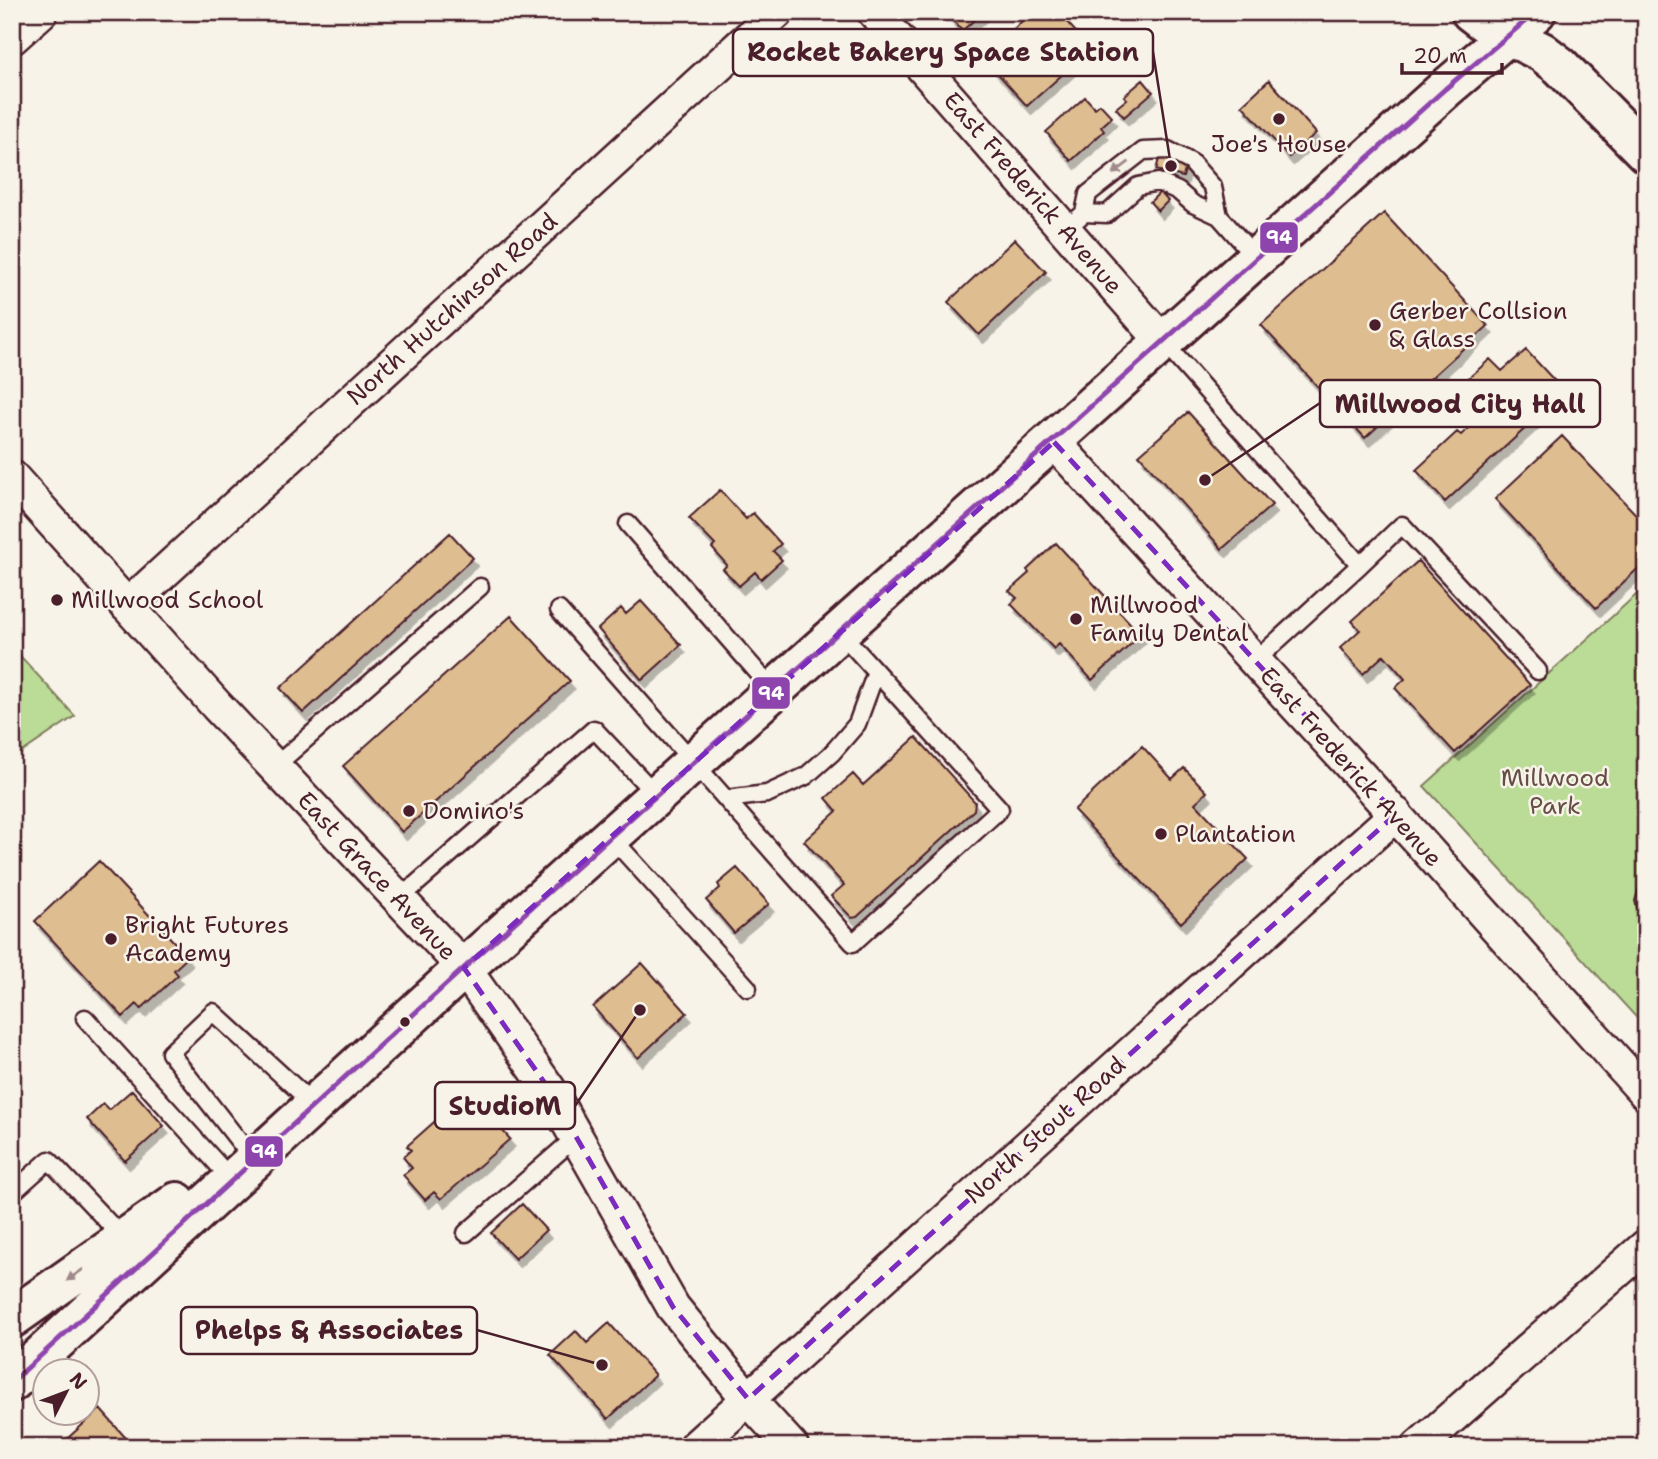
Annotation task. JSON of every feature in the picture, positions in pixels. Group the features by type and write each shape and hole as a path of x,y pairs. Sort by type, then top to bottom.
{"main road":[{"path":"1471,12 1479,19 1523,24 1542,52 1560,66 1646,153"},
{"path":"12,1382 464,968 1523,24"},
{"path":"12,1318 125,1240 347,1075"}],"street":[{"path":"12,38 41,12"},
{"name":"North Hutchinson Road","path":"127,606 777,12"},
{"name":"East Frederick Avenue","path":"874,12 1074,222 1164,343"},
{"name":"East Frederick Avenue","path":"1054,442 1396,814 1646,1094"},
{"name":"East Grace Avenue","path":"12,477 274,767 464,968 549,1089 673,1307 748,1399 792,1447"},
{"name":"North Stout Road","path":"695,1447 1396,814"},
{"path":"1418,1447 1646,1246"}],"lane":[{"path":"1074,222 1088,194 1143,151 1168,150 1191,162 1213,187 1219,216"},
{"path":"1074,222 1107,214 1138,186 1158,182 1178,191 1193,204 1219,216 1257,259"},
{"path":"1164,343 1360,565"},
{"path":"628,524 774,691"},
{"path":"1255,661 1402,525 1538,671"},
{"path":"274,767 480,587"},
{"path":"559,610 853,943 1000,810 840,632"},
{"path":"726,799 767,794 806,776 832,753 857,724 876,672"},
{"path":"399,899 594,729 657,796"},
{"path":"611,837 748,988"},
{"path":"234,1159 170,1053 213,1012 311,1102"},
{"path":"85,1018 234,1159"},
{"path":"467,1233 576,1137"},
{"path":"12,1193 49,1160 125,1240"}],"highlighted area":[{"path":"1054,442 1396,814 748,1399 673,1307 549,1089 464,968"}],"green space":[{"name":"Millwood Park","path":"1646,586 1646,1028 1424,786"},
{"path":"12,647 75,716 12,759"}],"building":[{"path":"946,12 983,12 962,31"},
{"path":"1032,12 1058,12 1091,49 1027,106 983,57"},
{"path":"1143,80 1153,92 1124,117 1116,108 1127,99 1124,96"},
{"name":"Joe's House","path":"1269,80 1316,133 1289,157 1242,105"},
{"path":"1085,97 1095,108 1100,104 1112,117 1101,127 1104,131 1071,161 1046,132"},
{"path":"1160,155 1187,162 1183,177 1156,170"},
{"path":"1160,192 1168,201 1158,211 1150,202"},
{"name":"Gerber Collsion & Glass","path":"1384,213 1488,326 1365,438 1261,325"},
{"path":"1015,239 1046,272 979,335 948,302"},
{"path":"1526,350 1565,392 1445,502 1416,470 1457,432 1461,435 1488,410 1463,383 1490,359 1502,371"},
{"path":"1188,412 1272,505 1222,549 1139,455"},
{"path":"1562,436 1646,525 1646,561 1596,608 1495,499"},
{"path":"720,490 746,519 753,513 781,544 773,551 782,560 761,579 755,572 739,586 723,569 727,565 712,548 715,545 689,518"},
{"path":"450,533 473,558 303,713 280,688"},
{"name":"Millwood Family Dental","path":"1056,543 1141,635 1092,680 1059,644 1054,649 1011,604 1017,598 1009,591"},
{"path":"1418,561 1530,685 1455,753 1395,688 1405,679 1384,655 1363,674 1340,648 1360,630 1352,621"},
{"path":"641,601 681,645 642,680 598,629 621,608 626,614"},
{"path":"511,616 570,681 402,832 343,766"},
{"path":"916,737 975,802 974,810 857,917 852,918 831,896 844,885 804,841 837,811 826,798 853,774 863,785"},
{"name":"Plantation","path":"1142,746 1172,779 1184,768 1207,792 1195,803 1248,859 1181,923 1074,810"},
{"name":"Bright Futures Academy","path":"99,861 188,957 174,970 178,975 141,1009 137,1004 123,1017 35,921"},
{"path":"737,868 769,904 734,933 706,900 720,888 718,884"},
{"path":"1646,883 1646,919 1640,917 1635,901 1640,885"},
{"path":"642,963 687,1013 638,1058 593,1007"},
{"path":"132,1090 164,1126 125,1161 87,1119 103,1104 109,1110"},
{"path":"468,1092 510,1139 441,1199 434,1192 425,1200 403,1175 412,1168 403,1157 411,1150 407,1146"},
{"path":"522,1204 546,1230 515,1259 491,1233"},
{"path":"609,1323 655,1375 608,1419 550,1355 576,1331 587,1343"},
{"path":"102,1411 134,1447 58,1447 79,1428 102,1428"}],"transit line":[{"name":"94","path":"12,1382 464,968 1445,89 1536,12"}],"place":[{"name":"Joe's House","path":"1279,119"},
{"name":"Rocket Bakery Space Station","path":"1171,166"},
{"name":"Gerber Collsion & Glass","path":"1375,325"},
{"name":"Millwood City Hall","path":"1205,480"},
{"name":"Millwood School","path":"57,600"},
{"name":"Millwood Family Dental","path":"1076,619"},
{"name":"Domino's","path":"409,811"},
{"name":"Plantation","path":"1161,834"},
{"name":"Bright Futures Academy","path":"111,939"},
{"name":"StudioM","path":"640,1010"},
{"name":"Phelps & Associates","path":"602,1365"}]}
